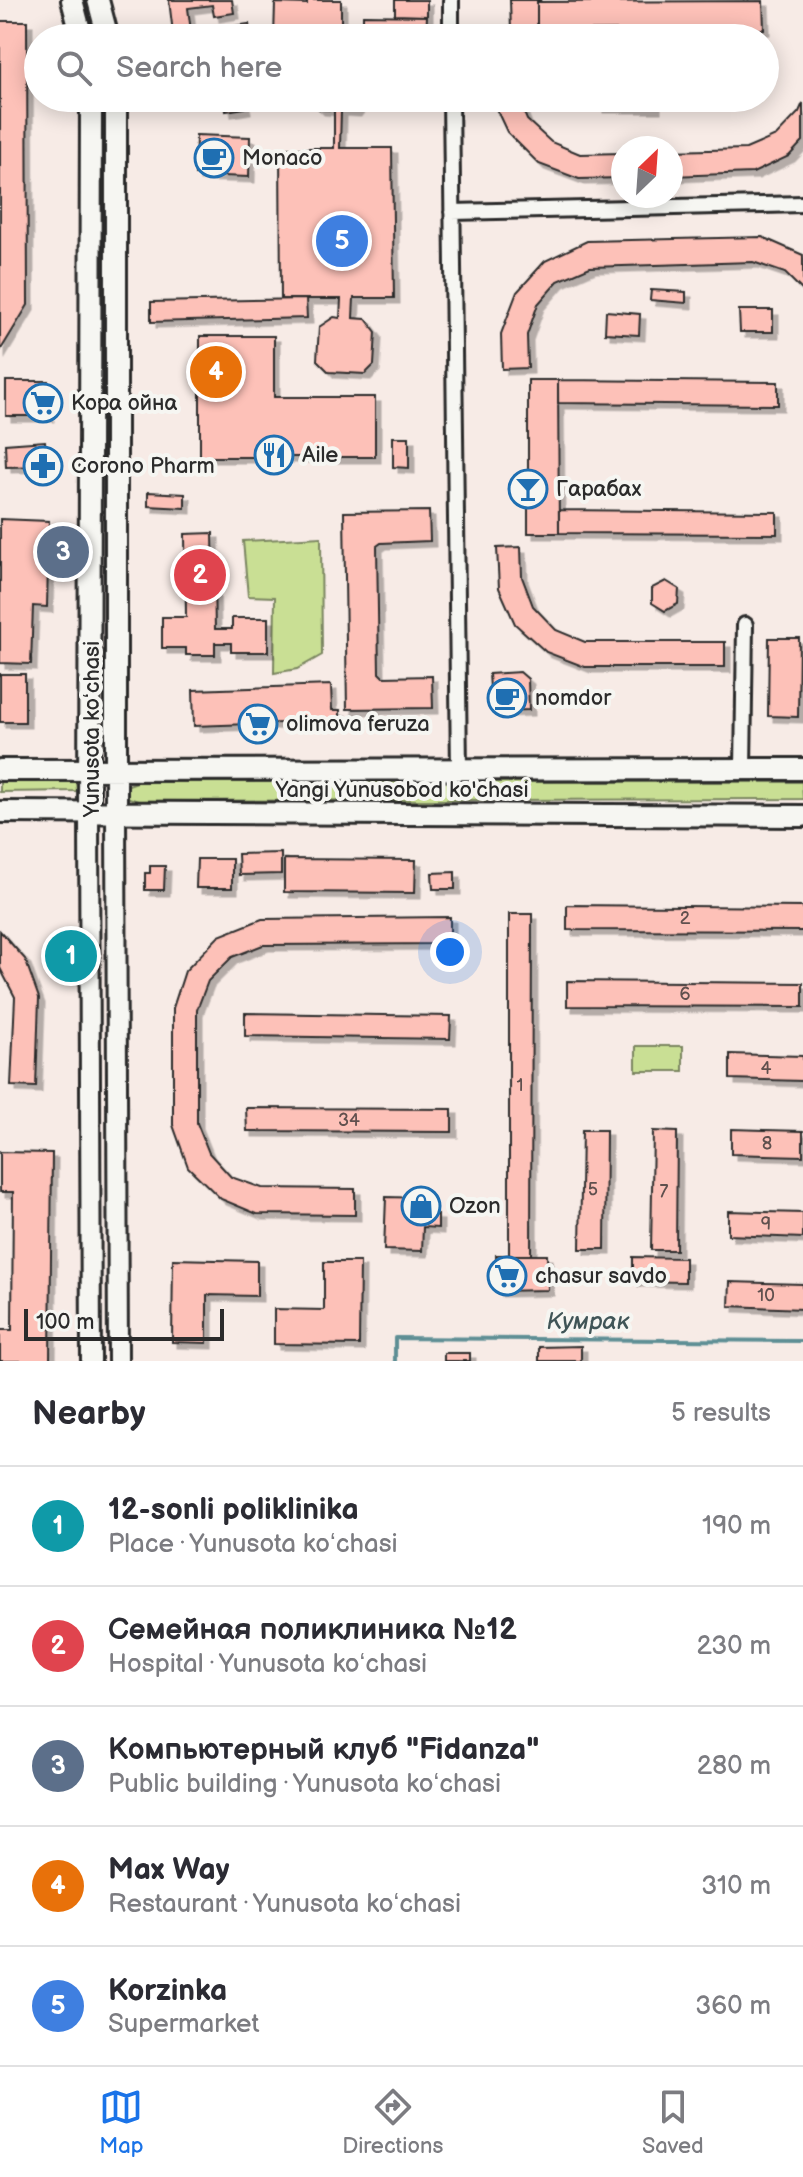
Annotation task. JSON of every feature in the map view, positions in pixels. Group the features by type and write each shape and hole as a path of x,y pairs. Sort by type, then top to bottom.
{"main road":[{"path":"72,0 78,24"},
{"path":"98,0 104,24"},
{"name":"Yunusota koʻchasi","path":"89,813 91,112"},
{"name":"Yunusota koʻchasi","path":"116,112 116,813"},
{"name":"Yangi Yunusobod ko'chasi","path":"0,770 803,769"},
{"name":"Yangi Yunusobod ko'chasi","path":"0,812 803,816"}],"street":[{"path":"451,0 451,24"},
{"path":"451,112 459,770"},
{"path":"452,212 803,204"},
{"path":"743,769 745,625"},
{"name":"Yunusota koʻchasi","path":"89,813 91,1361"},
{"name":"Yunusota koʻchasi","path":"116,813 118,1361"}],"green space":[{"path":"321,537 322,655 297,669 274,673 275,597 248,596 243,541"},
{"path":"0,781 76,782 77,791 0,792"},
{"path":"137,782 802,782 803,799 138,801 120,795 120,788"},
{"path":"636,1046 683,1046 683,1071 636,1071"}],"building":[{"path":"169,0 232,0 234,13 214,16 212,5 188,8 190,24 172,24"},
{"path":"307,0 341,0 341,24 274,24 275,3 307,4"},
{"path":"395,0 427,0 427,16 395,15"},
{"path":"510,0 541,0 537,2 537,24 511,24"},
{"path":"763,1 764,24 537,24 537,2"},
{"path":"363,15 427,16 427,24 363,24"},
{"path":"0,21 27,21 24,24 24,112 27,112 28,305 0,351"},
{"path":"803,103 803,141 789,156 753,173 683,176 683,151 746,149 776,136 799,112"},
{"path":"334,112 341,112 340,148 392,148 394,298 354,298 353,318 366,319 376,332 374,365 365,374 329,372 317,360 319,327 334,317 340,318 341,299 281,299 280,148 334,148"},
{"path":"498,112 524,112 527,120 551,142 580,154 611,153 611,178 579,179 539,164 507,132"},
{"path":"196,135 250,137 249,177 195,175"},
{"path":"762,237 803,255 803,291 785,273 753,262 590,267 558,281 538,304 527,335 528,368 502,369 501,334 517,292 545,261 587,241"},
{"path":"651,290 686,292 686,303 650,300"},
{"path":"306,299 307,318 151,322 151,302"},
{"path":"739,310 773,310 773,332 740,332"},
{"path":"606,311 640,314 639,335 605,333"},
{"path":"200,336 274,336 274,397 375,397 375,457 200,457"},
{"path":"528,380 558,380 559,533 528,533"},
{"path":"558,380 778,382 778,405 558,403"},
{"path":"6,381 48,381 48,416 6,416"},
{"path":"393,437 409,437 409,468 393,467"},
{"path":"45,441 47,466 6,467 5,444"},
{"path":"148,492 185,494 185,508 148,506"},
{"path":"559,510 777,512 777,534 559,533"},
{"path":"429,511 430,541 381,543 377,546 379,673 383,677 432,676 433,708 347,709 344,512"},
{"path":"0,519 49,521 47,607 33,606 31,664 0,663"},
{"path":"213,533 215,629 232,629 232,618 268,618 268,652 231,652 231,643 215,643 215,655 186,655 186,648 162,648 162,617 186,617 185,534"},
{"path":"521,547 522,577 533,606 556,630 585,642 725,642 725,667 585,667 546,652 515,624 499,588 497,548"},
{"path":"666,581 679,589 678,604 665,611 652,603 652,588"},
{"path":"769,638 799,638 798,717 768,716"},
{"path":"520,672 528,679 529,710 499,711 491,702 489,674"},
{"path":"0,674 25,674 25,722 0,722"},
{"path":"331,685 332,710 340,710 340,721 194,726 193,690"},
{"path":"281,853 281,874 239,875 238,854"},
{"path":"197,859 232,859 232,888 196,888"},
{"path":"284,859 416,860 415,893 284,892"},
{"path":"150,866 165,866 164,890 145,890 145,873 150,873"},
{"path":"455,872 455,889 433,889 432,873"},
{"path":"567,905 803,907 803,931 567,930"},
{"path":"509,914 532,914 531,1255 509,1255"},
{"path":"450,917 450,944 263,945 232,957 208,981 197,1010 197,1123 209,1153 231,1177 262,1188 355,1189 355,1215 257,1214 221,1199 188,1167 173,1125 173,1008 185,971 219,936 262,919"},
{"path":"0,931 25,959 39,998 36,1087 11,1086 15,997 0,968"},
{"path":"76,943 77,968 66,968 65,944"},
{"path":"567,981 803,983 803,1007 567,1006"},
{"path":"245,1013 451,1016 450,1039 245,1036"},
{"path":"730,1054 803,1056 803,1081 730,1079"},
{"path":"246,1108 452,1109 452,1132 247,1131"},
{"path":"731,1129 803,1131 803,1156 731,1154"},
{"path":"582,1130 606,1130 605,1249 580,1249"},
{"path":"653,1131 677,1132 676,1250 651,1250"},
{"path":"0,1152 52,1153 50,1361 0,1361 0,1330 12,1330 13,1192 0,1192"},
{"path":"386,1197 426,1198 425,1214 438,1215 438,1228 423,1227 422,1251 384,1250"},
{"path":"728,1211 803,1213 803,1238 728,1235"},
{"path":"496,1255 547,1255 548,1290 497,1291"},
{"path":"633,1257 685,1258 685,1282 633,1281"},
{"path":"173,1259 257,1261 257,1296 207,1295 207,1343 172,1342"},
{"path":"324,1262 360,1262 359,1345 274,1344 274,1309 324,1310"},
{"path":"730,1282 803,1284 803,1309 729,1306"},
{"path":"581,1346 581,1361 539,1361 539,1347"},
{"path":"444,1353 470,1353 470,1361 444,1361"}],"waterway":[{"name":"Кумрак","path":"395,1361 395,1338 803,1341"}],"place":[{"name":"Monaco","path":"214,158"},
{"name":"Korzinka","path":"342,241"},
{"name":"Max Way","path":"216,372"},
{"name":"Кора ойна","path":"43,403"},
{"name":"Aile","path":"274,455"},
{"name":"Corono Pharm","path":"43,466"},
{"name":"Гарабах","path":"528,489"},
{"name":"Компьютерный клуб \"Fidanza\"","path":"63,552"},
{"name":"Семейная поликлиника №12","path":"200,575"},
{"name":"nomdor","path":"507,698"},
{"name":"olimova feruza","path":"258,724"},
{"name":"12-sonli poliklinika","path":"71,956"},
{"name":"Ozon","path":"421,1206"},
{"name":"chasur savdo","path":"507,1276"}]}
